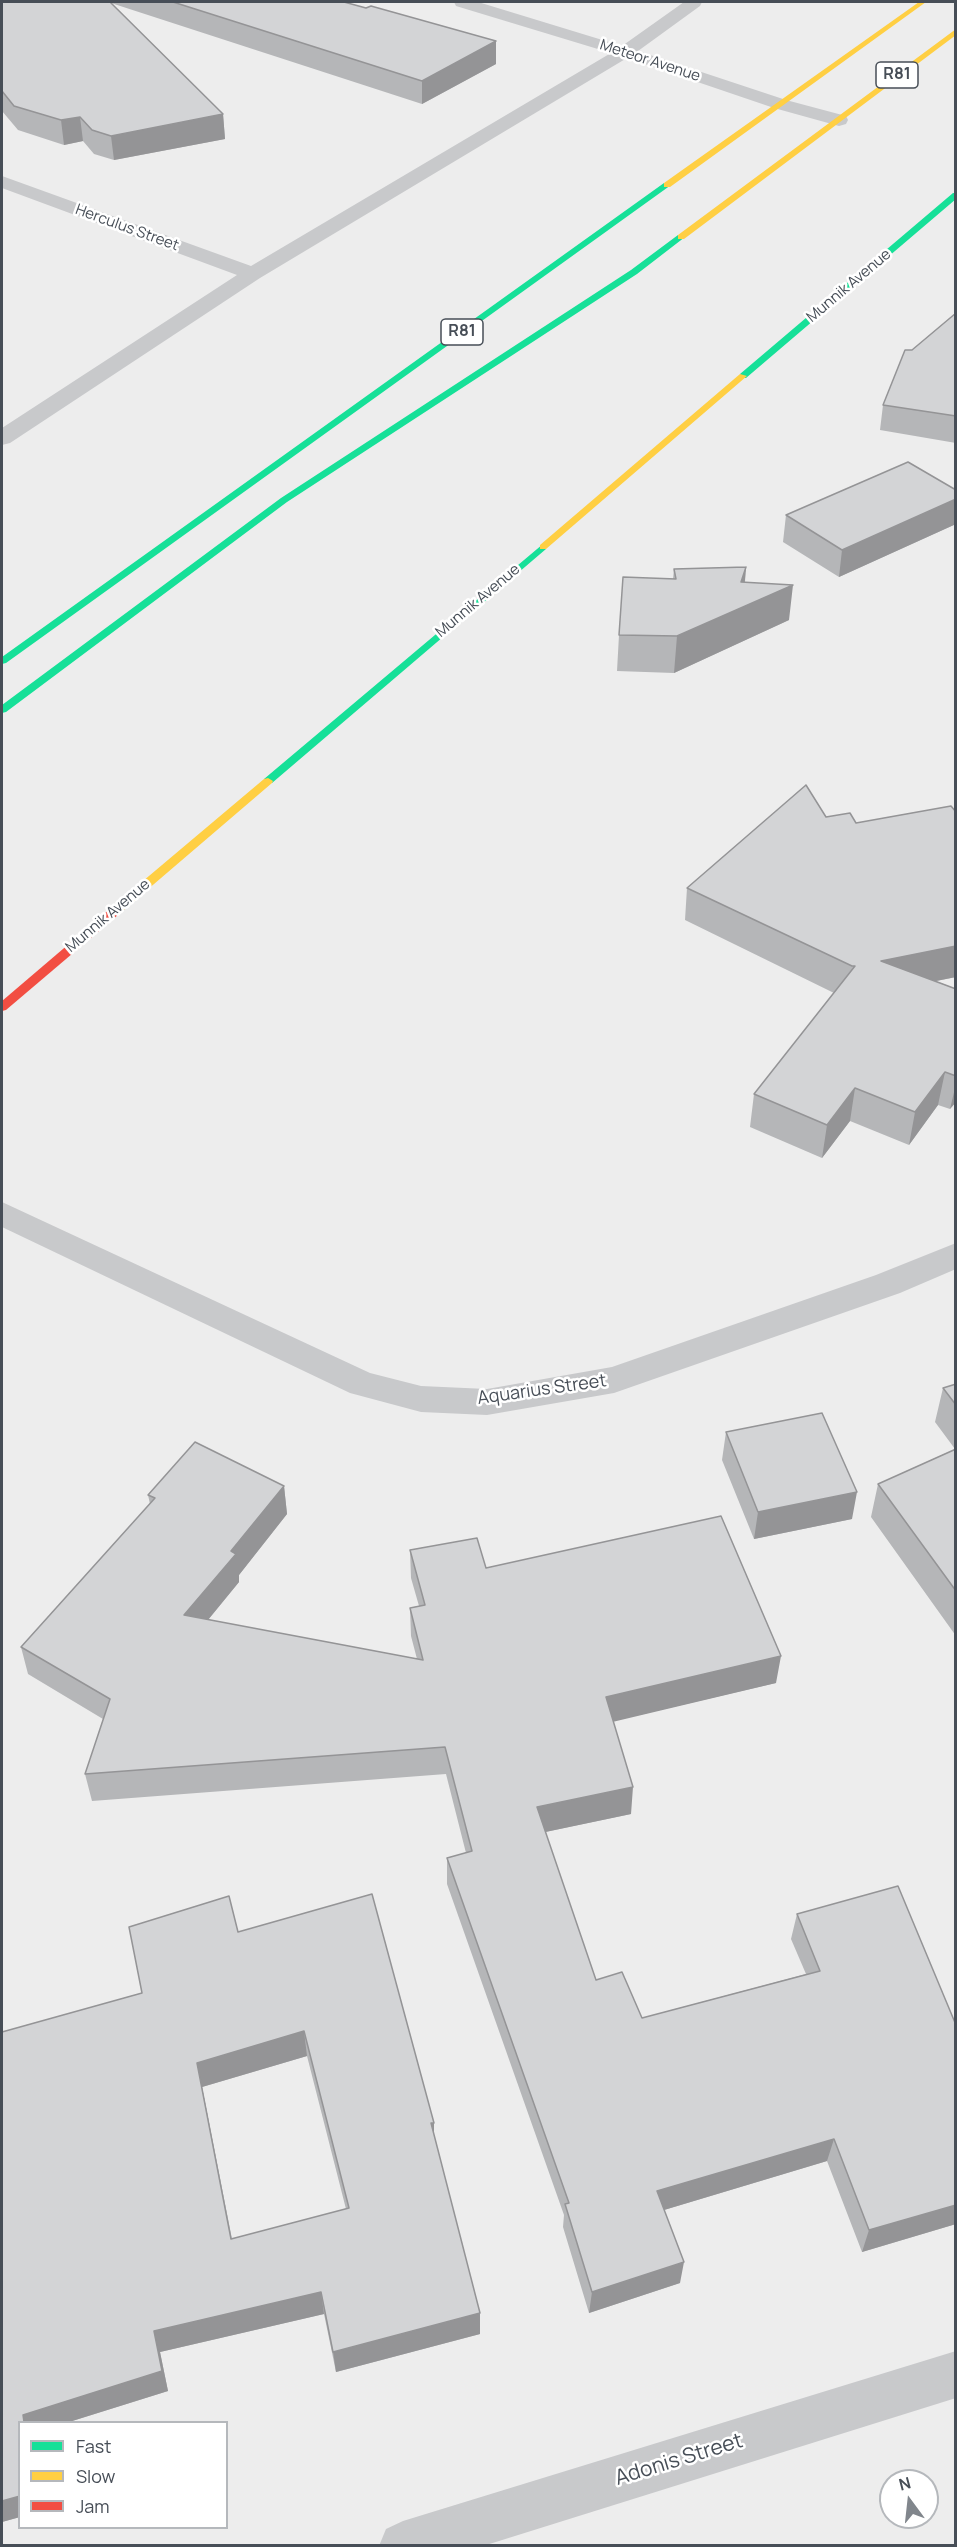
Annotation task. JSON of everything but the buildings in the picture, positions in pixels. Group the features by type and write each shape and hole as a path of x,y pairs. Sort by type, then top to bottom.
{"main road":[{"name":"R81","path":"2,661 923,2"},
{"name":"R81","path":"2,710 284,500 634,272 956,31"},
{"name":"Munnik Avenue","path":"2,1007 956,195"}],"street":[{"name":"Meteor Avenue","path":"462,2 625,52 780,104 839,120"},
{"path":"2,438 253,274 625,52 694,2"},
{"name":"Herculus Street","path":"2,182 253,274"},
{"name":"Aquarius Street","path":"2,1214 362,1384 421,1399 487,1402 614,1380 888,1284 956,1255"},
{"name":"Adonis Street","path":"403,2546 956,2374"}],"traffic: fast":[{"path":"2,661 667,185"},
{"path":"743,376 956,195"},
{"path":"2,710 284,500 634,272 681,237"},
{"path":"268,781 543,547"}],"traffic: slow":[{"path":"667,185 923,2"},
{"path":"681,237 956,31"},
{"path":"543,547 743,376"},
{"path":"115,911 268,781"}],"traffic: jam":[{"path":"2,1007 115,911"}]}
